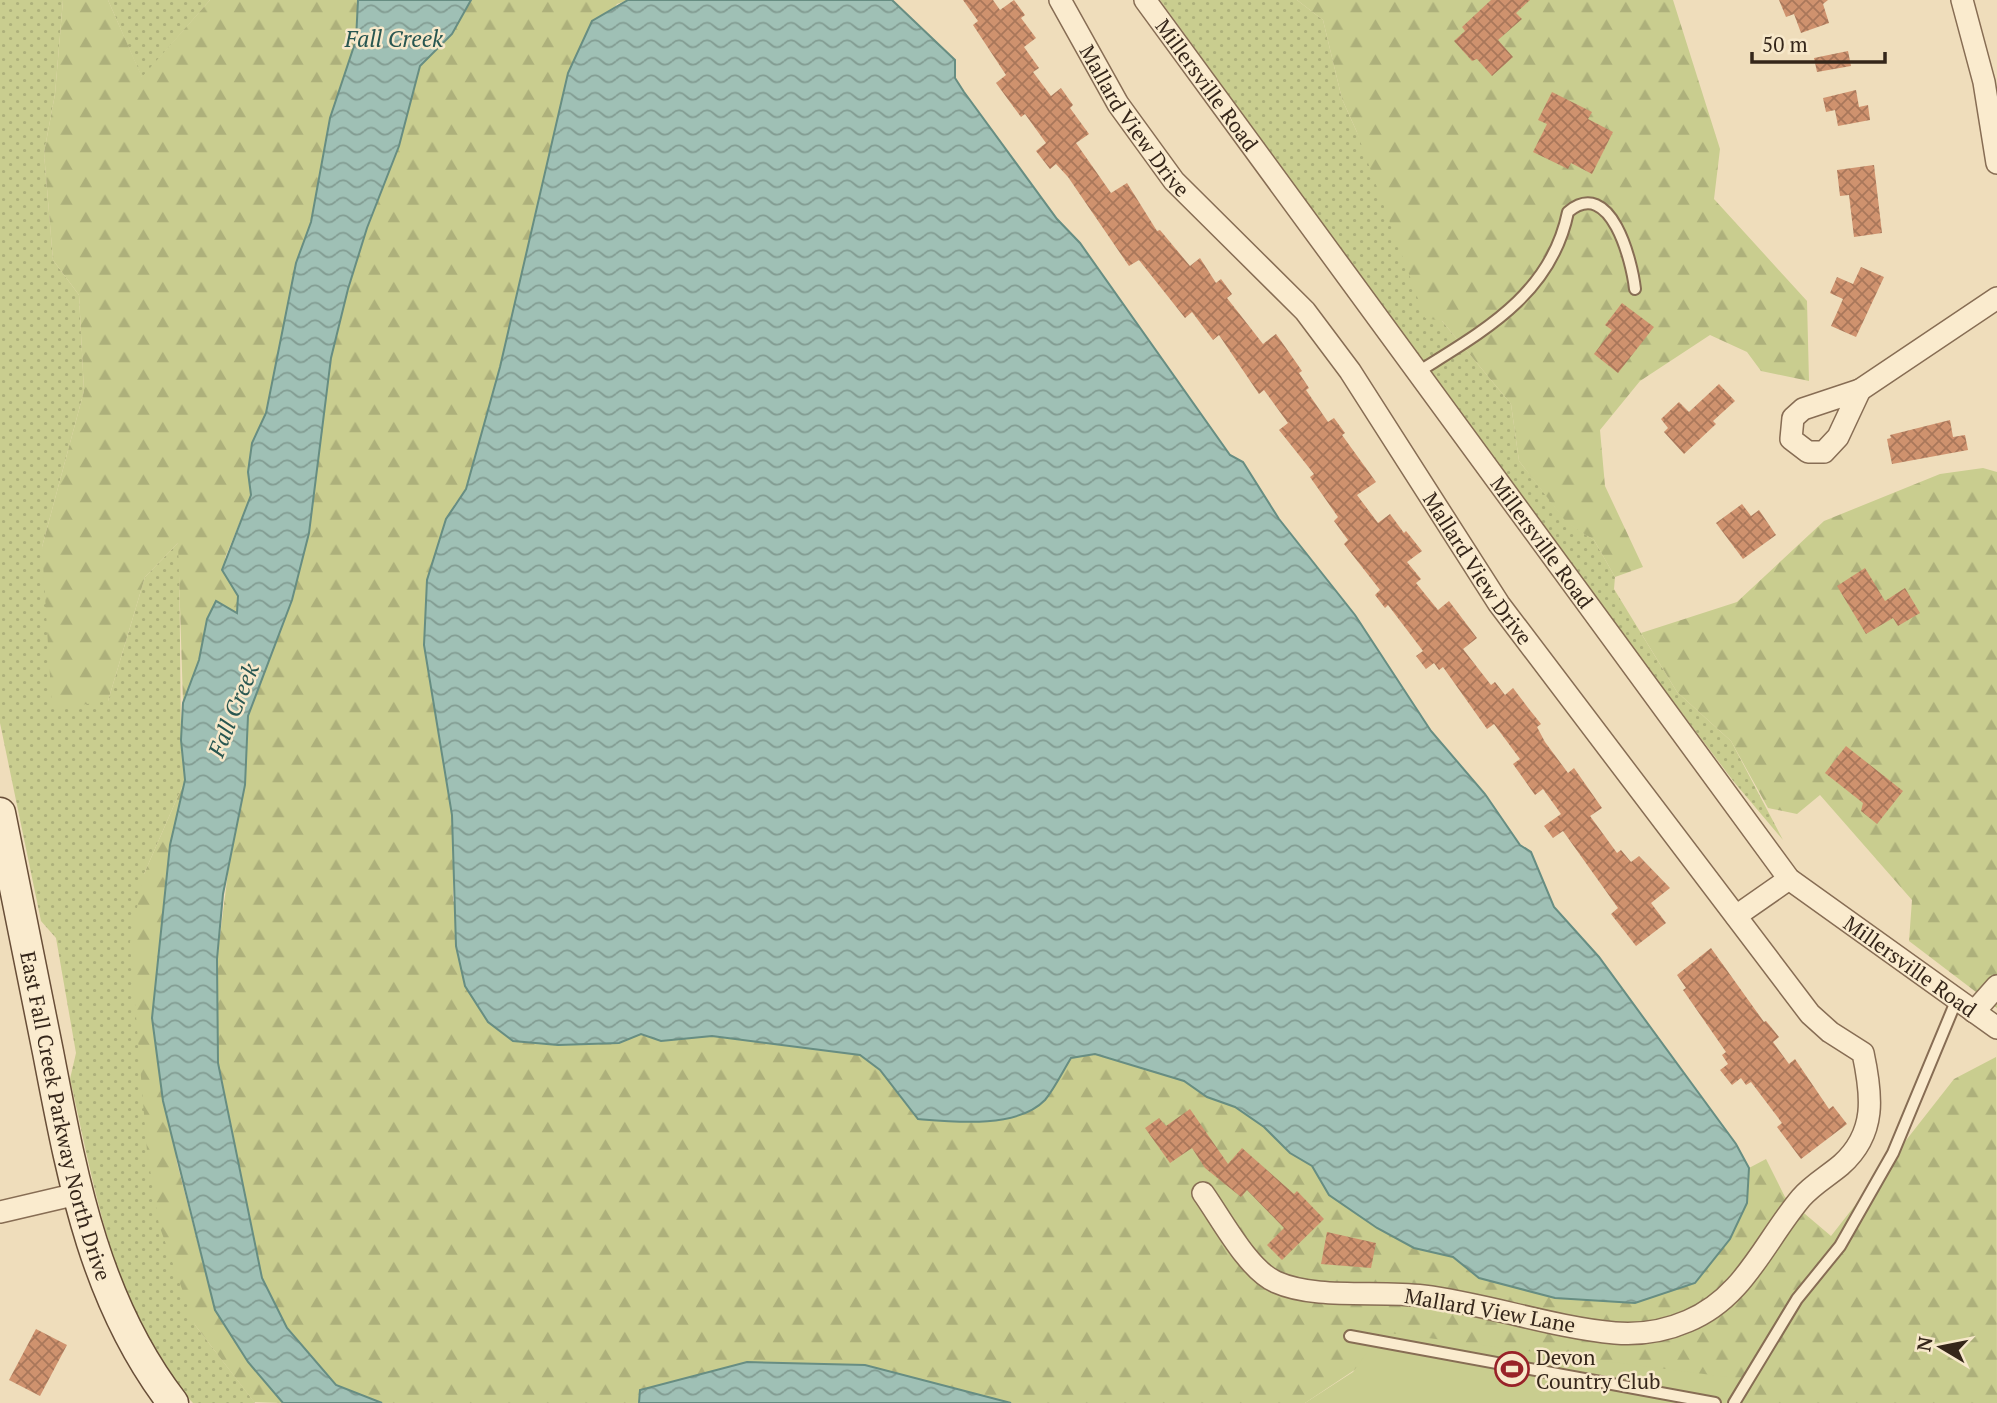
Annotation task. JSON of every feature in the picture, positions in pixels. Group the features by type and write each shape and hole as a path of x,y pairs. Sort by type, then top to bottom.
{"main road":[{"name":"East Fall Creek Parkway North Drive","path":"0,813 77,1194 89,1239 116,1307 153,1375 173,1403"}],"street":[{"name":"Mallard View Drive","path":"1060,0 1118,104 1174,181 1305,312 1350,371 1499,604 1810,1014 1830,1032 1863,1053 1871,1090 1871,1112 1863,1138"},
{"name":"Millersville Road","path":"1145,0 1789,879 1997,1028"},
{"path":"1962,0 1984,82 1997,163"},
{"path":"1860,390 1997,298"},
{"path":"1735,916 1789,879"},
{"path":"1975,1012 1997,986"},
{"name":"Mallard View Lane","path":"1203,1193 1254,1265 1265,1276 1280,1284 1327,1291 1421,1296 1606,1331 1644,1332 1690,1320 1722,1300 1764,1253 1803,1195 1845,1161 1863,1138"},
{"path":"0,1212 77,1194"}],"lane":[{"path":"1418,372 1480,333 1525,297 1556,253 1567,212 1573,208 1587,205 1601,208 1618,226 1633,270 1636,289"},
{"path":"1734,1403 1797,1299 1840,1246 1893,1153 1956,999"},
{"path":"1350,1336 1715,1403"}],"green space":[{"path":"0,0 63,0 55,94 44,153 53,260 79,295 84,391 42,547 108,701 145,577 179,542 181,740 185,780 144,874 195,1325 255,1403 193,1403 167,1371 145,1334 127,1294 99,1207 70,1079 76,1053 56,938 41,921 0,723"},
{"path":"63,0 108,0 142,77 210,0 358,0 356,40 330,118 311,222 296,263 266,413 252,443 248,472 251,495 225,558 239,596 237,614 203,639 199,660 183,703 178,543 145,577 108,701 52,709 42,547 84,391 79,295 53,260 44,153 55,94"},
{"path":"108,0 210,0 142,78"},
{"path":"471,0 628,0 617,4 568,73 500,367 466,489 454,505 453,901 619,1043 641,1033 661,1041 712,1036 860,1055 880,1070 918,1119 984,1121 1019,1116 1045,1100 1071,1058 1095,1054 1184,1081 1207,1097 1235,1107 1264,1127 1290,1153 1312,1166 1329,1195 1377,1228 1414,1248 1453,1257 1479,1278 1695,1283 1733,1231 1744,1203 1749,1168 1766,1159 1785,1197 1831,1236 1954,1079 1996,1057 1997,1403 1735,1403 1359,1367 1305,1403 1011,1403 865,1365 747,1362 640,1390 639,1403 382,1403 336,1385 287,1328 262,1278 218,1063 217,959 248,716 270,658 309,533 331,358 348,289 367,228 399,146 420,65 452,34"},
{"path":"1160,0 1297,0 1323,20 1342,99 1442,321 1511,404 1519,461 1567,522 1594,540 1615,577 1614,589 1677,692 1731,741 1783,840 1734,782 1561,553"},
{"path":"1297,0 1673,0 1720,149 1714,199 1807,301 1809,381 1761,371 1747,352 1710,335 1640,381 1600,430 1605,486 1643,567 1615,577 1594,540 1567,523 1519,461 1511,404 1442,321 1425,318 1356,130 1342,99 1323,20"},
{"path":"1983,468 1997,472 1997,1008 1909,941 1912,900 1820,795 1797,814 1768,808 1731,741 1677,692 1641,633 1737,602 1824,521 1940,474"},
{"path":"185,780 170,845 166,893 176,1159 215,1310 248,1362 283,1403 254,1402 195,1325 159,1225 147,1151 130,942 144,874"},
{"name":"Devon Country Club","path":"1382,1332 1727,1377 1735,1403 1305,1403 1353,1372"}],"water":[{"name":"Fall Creek","path":"358,0 471,0 452,34 420,66 399,146 367,228 348,289 331,358 309,533 292,600 248,716 245,785 223,894 217,959 218,1063 262,1278 287,1328 336,1385 382,1403 283,1403 248,1362 215,1310 163,1101 152,1018 170,845 185,780 181,740 183,703 199,660 207,619 216,601 237,613 238,596 222,570 251,495 248,472 252,443 266,413 296,263 311,222 330,118 356,40"},
{"path":"628,0 892,0 955,60 955,78 964,92 1057,219 1080,243 1230,455 1243,462 1279,519 1355,615 1431,731 1485,794 1520,845 1531,852 1554,907 1599,957 1736,1144 1749,1168 1747,1203 1730,1239 1695,1283 1635,1303 1555,1298 1479,1278 1453,1257 1414,1248 1377,1228 1329,1195 1312,1166 1290,1153 1264,1127 1235,1107 1207,1097 1184,1081 1095,1054 1071,1058 1045,1100 1018,1116 984,1122 949,1121 918,1119 880,1070 860,1055 712,1036 661,1041 641,1034 619,1043 558,1045 513,1041 488,1022 465,986 456,946 452,815 424,645 427,580 446,519 466,489 500,367 568,73 592,21"},
{"path":"747,1362 865,1365 1011,1403 639,1403 640,1390"}],"building":[{"path":"963,0 993,0 1000,10 1014,0 1025,15 1021,18 1036,38 1024,47 1039,68 1033,72 1051,96 1061,88 1073,105 1070,108 1089,134 1076,143 1111,193 1127,183 1157,231 1160,230 1190,266 1200,258 1216,283 1221,279 1232,294 1227,298 1263,344 1276,334 1286,348 1302,371 1299,373 1309,388 1306,390 1328,422 1334,418 1345,433 1342,435 1376,482 1357,495 1378,523 1390,514 1422,551 1407,562 1421,579 1416,583 1438,610 1449,601 1477,638 1463,649 1491,685 1495,682 1505,695 1513,688 1541,724 1537,727 1545,742 1568,773 1574,768 1602,808 1590,816 1617,853 1621,850 1631,862 1639,856 1670,888 1651,903 1666,923 1636,946 1611,914 1618,908 1563,831 1553,838 1544,826 1561,814 1543,789 1535,795 1513,764 1520,759 1494,724 1487,729 1443,667 1439,670 1434,663 1426,669 1416,656 1423,651 1388,605 1385,608 1375,595 1380,590 1344,544 1348,540 1334,521 1338,517 1310,477 1314,474 1279,430 1288,423 1264,390 1259,394 1219,335 1213,340 1192,312 1185,318 1139,260 1129,266 1068,177 1056,164 1050,169 1036,151 1046,143 1025,114 1021,117 996,83 1006,75 973,25 978,21"},
{"path":"1491,0 1530,0 1516,13 1522,19 1498,40 1513,57 1492,76 1477,59 1472,61 1454,41 1465,31 1462,27"},
{"path":"1779,0 1828,0 1823,4 1829,23 1801,33 1794,14 1786,17"},
{"path":"1848,51 1851,66 1817,72 1814,58"},
{"path":"1856,90 1859,107 1868,105 1870,120 1838,126 1835,110 1826,112 1823,98"},
{"path":"1552,92 1592,112 1588,119 1613,132 1592,174 1571,163 1568,169 1533,152 1547,124 1538,120"},
{"path":"1874,165 1882,233 1854,237 1849,195 1840,196 1837,170"},
{"path":"1861,267 1884,277 1856,337 1831,326 1843,299 1830,293 1837,277 1853,284"},
{"path":"1622,303 1654,327 1618,373 1594,354 1612,330 1605,325"},
{"path":"1719,384 1735,401 1713,421 1716,424 1684,454 1664,432 1668,428 1661,419 1679,402 1689,412"},
{"path":"1950,420 1953,437 1965,435 1968,450 1892,464 1887,439 1891,438 1890,435"},
{"path":"1742,504 1751,516 1759,510 1776,535 1743,559 1716,523"},
{"path":"1865,568 1885,601 1905,588 1920,613 1898,626 1893,618 1866,634 1837,586"},
{"path":"1846,746 1903,791 1877,824 1861,811 1863,803 1825,773"},
{"path":"1711,948 1764,1022 1766,1021 1779,1037 1773,1042 1789,1064 1795,1059 1829,1109 1833,1106 1847,1124 1801,1159 1777,1127 1782,1123 1751,1082 1746,1085 1741,1078 1732,1085 1720,1070 1728,1064 1722,1055 1726,1052 1683,990 1686,988 1677,975"},
{"path":"1190,1109 1228,1164 1242,1148 1294,1194 1297,1191 1324,1219 1282,1260 1267,1245 1284,1228 1247,1190 1241,1197 1205,1168 1192,1148 1170,1163 1145,1128 1159,1118 1166,1126"},
{"path":"1327,1232 1376,1243 1371,1268 1321,1264"},
{"path":"36,1329 67,1345 40,1396 9,1380"}],"place":[{"name":"Devon Country Club","path":"1512,1369"}]}
